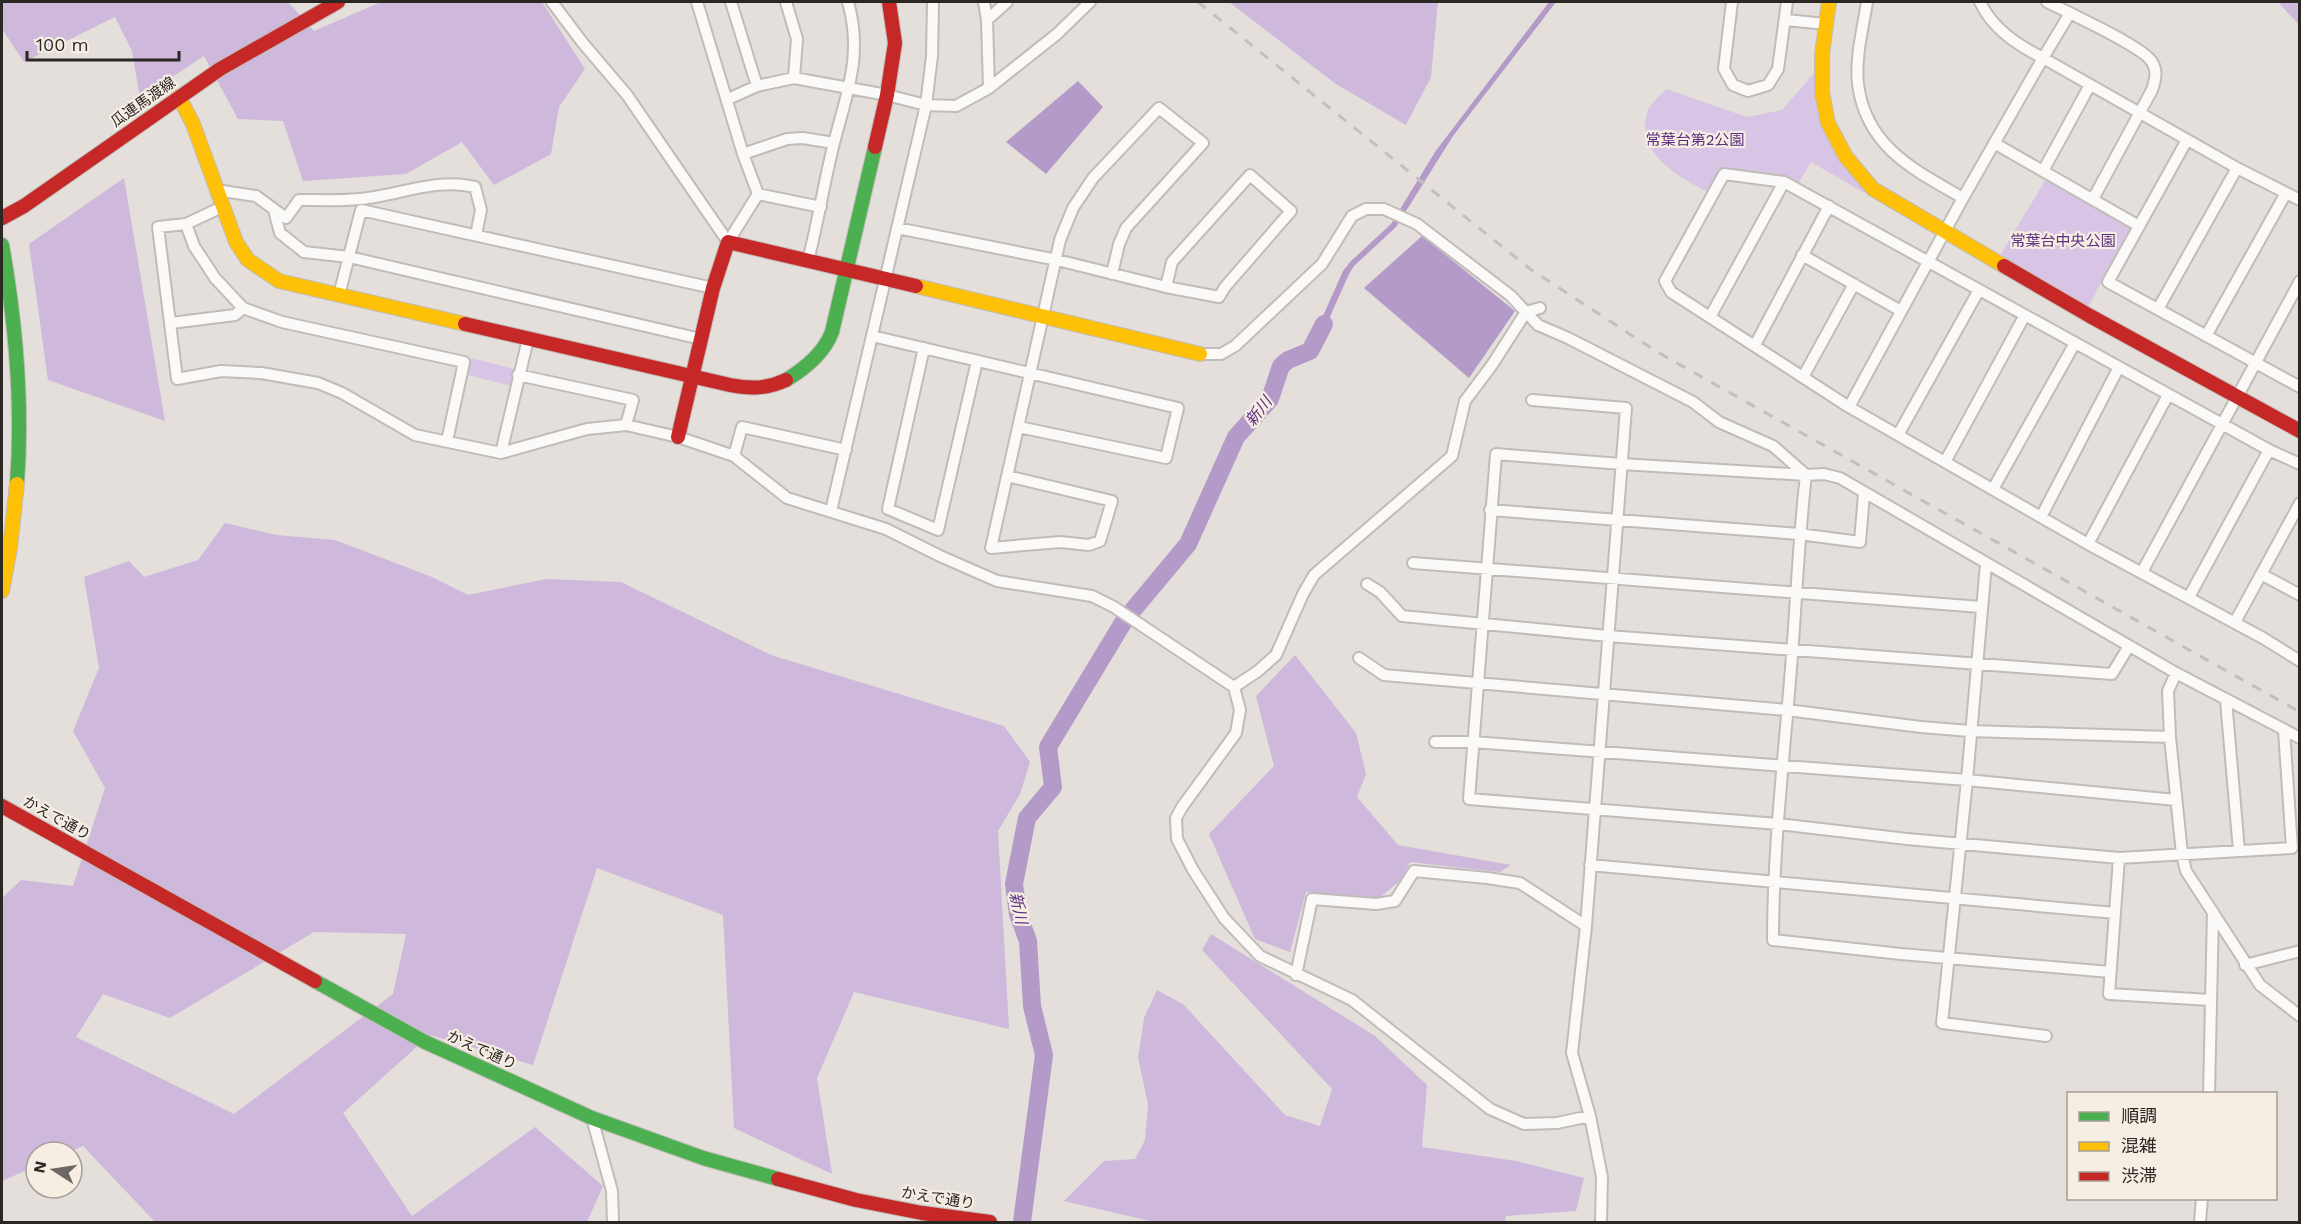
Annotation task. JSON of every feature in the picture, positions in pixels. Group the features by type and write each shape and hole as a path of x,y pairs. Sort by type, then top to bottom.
{"street":[{"name":"瓜連馬渡線","path":"2,218 24,206 179,97 256,47 338,2"},
{"path":"552,2 627,95 728,242 1200,354 1221,354 1235,346 1322,264 1352,216 1366,210 1384,209 1417,224 1511,296 1538,325 1693,402 1719,422 1773,446 1806,475"},
{"path":"697,2 743,154 758,194"},
{"path":"732,2 757,86"},
{"path":"786,2 797,39 794,78"},
{"path":"808,261 834,143 850,88 855,45 848,2"},
{"path":"179,97 193,124 236,242 248,260 279,281 693,377 744,386 767,387 802,369 818,355 829,339 837,318 888,95 895,43 889,2"},
{"path":"831,511 926,105 932,56 933,2"},
{"path":"984,2 987,20 989,88"},
{"path":"987,20 1007,2"},
{"path":"728,99 757,86 794,78 888,95 926,105 956,106 989,88 1057,34 1089,2"},
{"path":"1732,2 1724,69 1732,85 1749,91 1768,85 1778,69 1787,2"},
{"path":"1829,2 1822,55 1822,92 1828,123 1846,157 1873,189 1944,232 2300,431"},
{"path":"1867,2 1858,73 1858,83 1867,114 1885,146 1898,158 1913,170 1963,198"},
{"path":"1980,2 1987,17 2014,43 2237,168 2300,200"},
{"path":"2047,2 2142,52 2152,62 2156,75 2152,90 2093,200"},
{"path":"1849,407 1963,198 2070,13"},
{"path":"1786,20 1826,24"},
{"path":"2043,171 2090,85"},
{"path":"1008,476 1112,501 1100,541 1089,545 1060,542 991,548 1060,240 1073,208 1093,178 1159,108 1203,143 1126,228 1119,244 1112,274"},
{"path":"743,154 788,139 802,138 834,143"},
{"path":"2187,140 2108,282 2300,387"},
{"path":"1994,143 2139,226"},
{"path":"2158,309 2237,168"},
{"path":"2300,464 2221,424 1784,182 1724,174 1665,281 1671,292 1849,407 2088,544 2235,622 2300,661"},
{"path":"897,228 1057,260 1166,287 1220,297 1225,287 1291,211 1250,175 1172,261 1166,287"},
{"path":"1710,317 1784,182"},
{"path":"216,190 256,196 286,218 299,200 360,199 435,186 461,184 475,187 481,210 476,236"},
{"path":"2206,336 2286,193"},
{"path":"678,437 713,288 728,242 758,194"},
{"path":"758,194 821,207"},
{"path":"1755,345 1828,206"},
{"path":"222,207 186,224 158,226 177,379 221,371 261,373 318,383 342,393 415,435 501,453 587,429 626,425 678,437 734,456 788,498 886,529 997,581 1092,596 1114,607 1234,687 1240,710 1236,733 1176,818 1177,839 1193,870 1224,918 1260,956 1352,1000 1490,1108 1524,1124 1557,1123 1590,1116"},
{"path":"274,210 280,233 304,252 349,258 701,339"},
{"path":"339,295 361,210 713,288"},
{"path":"186,224 194,246 214,278 243,308 282,321 464,362 447,441"},
{"path":"2,245 14,317 20,410 15,508 2,591"},
{"path":"1802,255 1901,311"},
{"path":"2142,572 2300,281"},
{"path":"1803,377 1854,284"},
{"path":"1898,435 1979,290"},
{"path":"171,323 235,315 243,308"},
{"path":"1234,687 1258,671 1276,655 1314,575 1452,456 1465,401 1526,312 1540,308"},
{"path":"1945,462 2025,315"},
{"path":"872,336 1178,408 1166,458 1019,427"},
{"path":"501,453 528,339"},
{"path":"1993,489 2075,343"},
{"path":"924,348 888,509 939,530 977,361"},
{"path":"2041,517 2119,368"},
{"path":"518,375 633,400 626,425"},
{"path":"2088,544 2168,395"},
{"path":"1532,400 1626,408 1586,926 1572,1053 1590,1116 1602,1177 1601,1222"},
{"path":"734,456 742,428 846,450"},
{"path":"2189,597 2269,450"},
{"path":"2284,730 2292,848 2120,858 1959,844 1778,824 1468,799 1496,454 1621,464 1806,475 1824,474 1840,478 2176,673 2300,738"},
{"path":"1806,475 1799,534 1773,882 1773,940 1948,959 2110,972"},
{"path":"1490,510 1799,534 1860,542 1864,494"},
{"path":"2235,622 2300,503"},
{"path":"1413,563 1981,608"},
{"path":"1986,564 1942,1023 2046,1036"},
{"path":"2261,574 2300,595"},
{"path":"1367,584 1380,592 1402,616 1608,636 2112,674 2129,646"},
{"path":"1359,658 1384,675 1787,710 1970,731 2170,737"},
{"path":"2176,673 2168,691 2170,737 2182,854 2186,871 2260,985 2300,1016"},
{"path":"2226,700 2239,851"},
{"path":"1435,742 1473,742 1599,751 1967,780 2176,800"},
{"name":"かえで通り","path":"2,806 426,1042 592,1118 703,1158 856,1200 922,1213 990,1222"},
{"path":"2120,858 2109,994 2211,1000"},
{"path":"1590,865 2115,914"},
{"path":"1296,975 1312,899 1376,904 1395,901 1414,871 1520,883 1586,926"},
{"path":"2210,1092 2213,912"},
{"path":"2245,965 2300,951"},
{"path":"592,1118 612,1191 612,1222"},
{"path":"2200,1222 2202,1200"}],"green space":[{"name":"常葉台第2公園","path":"1815,72 1816,102 1868,189 1863,192 1811,162 1798,184 1784,176 1722,169 1708,192 1661,161 1647,139 1645,125 1648,110 1666,89 1747,117 1782,110"},
{"name":"常葉台中央公園","path":"2046,179 2131,227 2088,307 1999,257"},
{"path":"471,358 515,369 511,386 468,375"}],"shaded area":[{"path":"2,2 288,2 314,31 381,2 542,2 585,69 559,107 551,154 494,185 462,142 406,174 303,181 283,121 238,119 204,56 140,98 132,51 115,17 24,62 2,29"},
{"path":"1229,2 1438,2 1431,77 1406,125 1336,84"},
{"path":"1549,2 1556,2 1453,136 1396,227 1354,266 1316,348 1311,343 1343,271 1391,224 1435,152"},
{"path":"2278,2 2299,2 2299,25"},
{"path":"1078,81 1103,107 1046,174 1006,142"},
{"path":"124,178 165,421 48,380 29,244"},
{"path":"1422,236 1515,311 1469,378 1364,288"},
{"path":"225,523 276,535 335,540 432,577 468,595 546,579 621,582 771,655 1004,726 1030,762 1020,794 998,831 1009,1029 854,992 817,1078 832,1174 734,1128 723,915 597,868 533,1065 430,1035 343,1113 412,1216 535,1127 603,1186 587,1222 155,1222 84,1147 84,1140 24,1140 24,1171 2,1181 2,898 21,880 73,886 105,788 73,731 99,668 84,577 129,561 144,577 198,560","holes":["314,932 406,934 393,994 234,1114 76,1037 103,994 170,1018"]},
{"path":"1295,655 1356,733 1366,774 1357,797 1398,845 1511,865 1500,872 1410,862 1401,880 1378,899 1306,892 1290,952 1255,939 1209,834 1274,766 1256,696"},
{"path":"1211,934 1375,1036 1427,1085 1422,1147 1516,1161 1584,1178 1576,1211 1506,1216 1505,1222 1154,1222 1064,1201 1104,1161 1135,1159 1145,1140 1148,1104 1138,1058 1144,1018 1157,990 1183,1004 1285,1115 1320,1126 1332,1089 1202,950"}],"waterway":[{"name":"新川","path":"1133,610 1188,544 1236,437 1270,399 1281,366 1288,360 1310,351 1324,324"},
{"name":"新川","path":"1022,1222 1044,1055 1032,1006 1028,941 1018,914 1014,884 1027,818 1053,787 1048,747 1124,621"}],"railway":[{"path":"1198,2 1530,269 1659,353 2300,712"}],"traffic: fast":[{"path":"786,380 814,359 829,340 875,147"},
{"path":"2,245 11,304 19,394 17,484"},
{"path":"315,981 425,1042 592,1118 703,1158 778,1179"}],"traffic: slow":[{"path":"1829,2 1822,55 1822,92 1828,123 1846,157 1873,189 2004,266"},
{"path":"179,97 193,124 236,242 248,260 279,281 465,324"},
{"path":"916,286 1200,354"},
{"path":"2,591 10,548 17,484"}],"traffic: jam":[{"path":"2,218 24,206 220,69 338,2"},
{"path":"875,147 887,95 895,43 889,2"},
{"path":"678,437 713,288 728,242 916,286"},
{"path":"2004,266 2090,316 2300,431"},
{"path":"465,324 737,386 765,387 786,380"},
{"path":"2,806 315,981"},
{"path":"778,1179 856,1200 922,1213 990,1222"}]}
